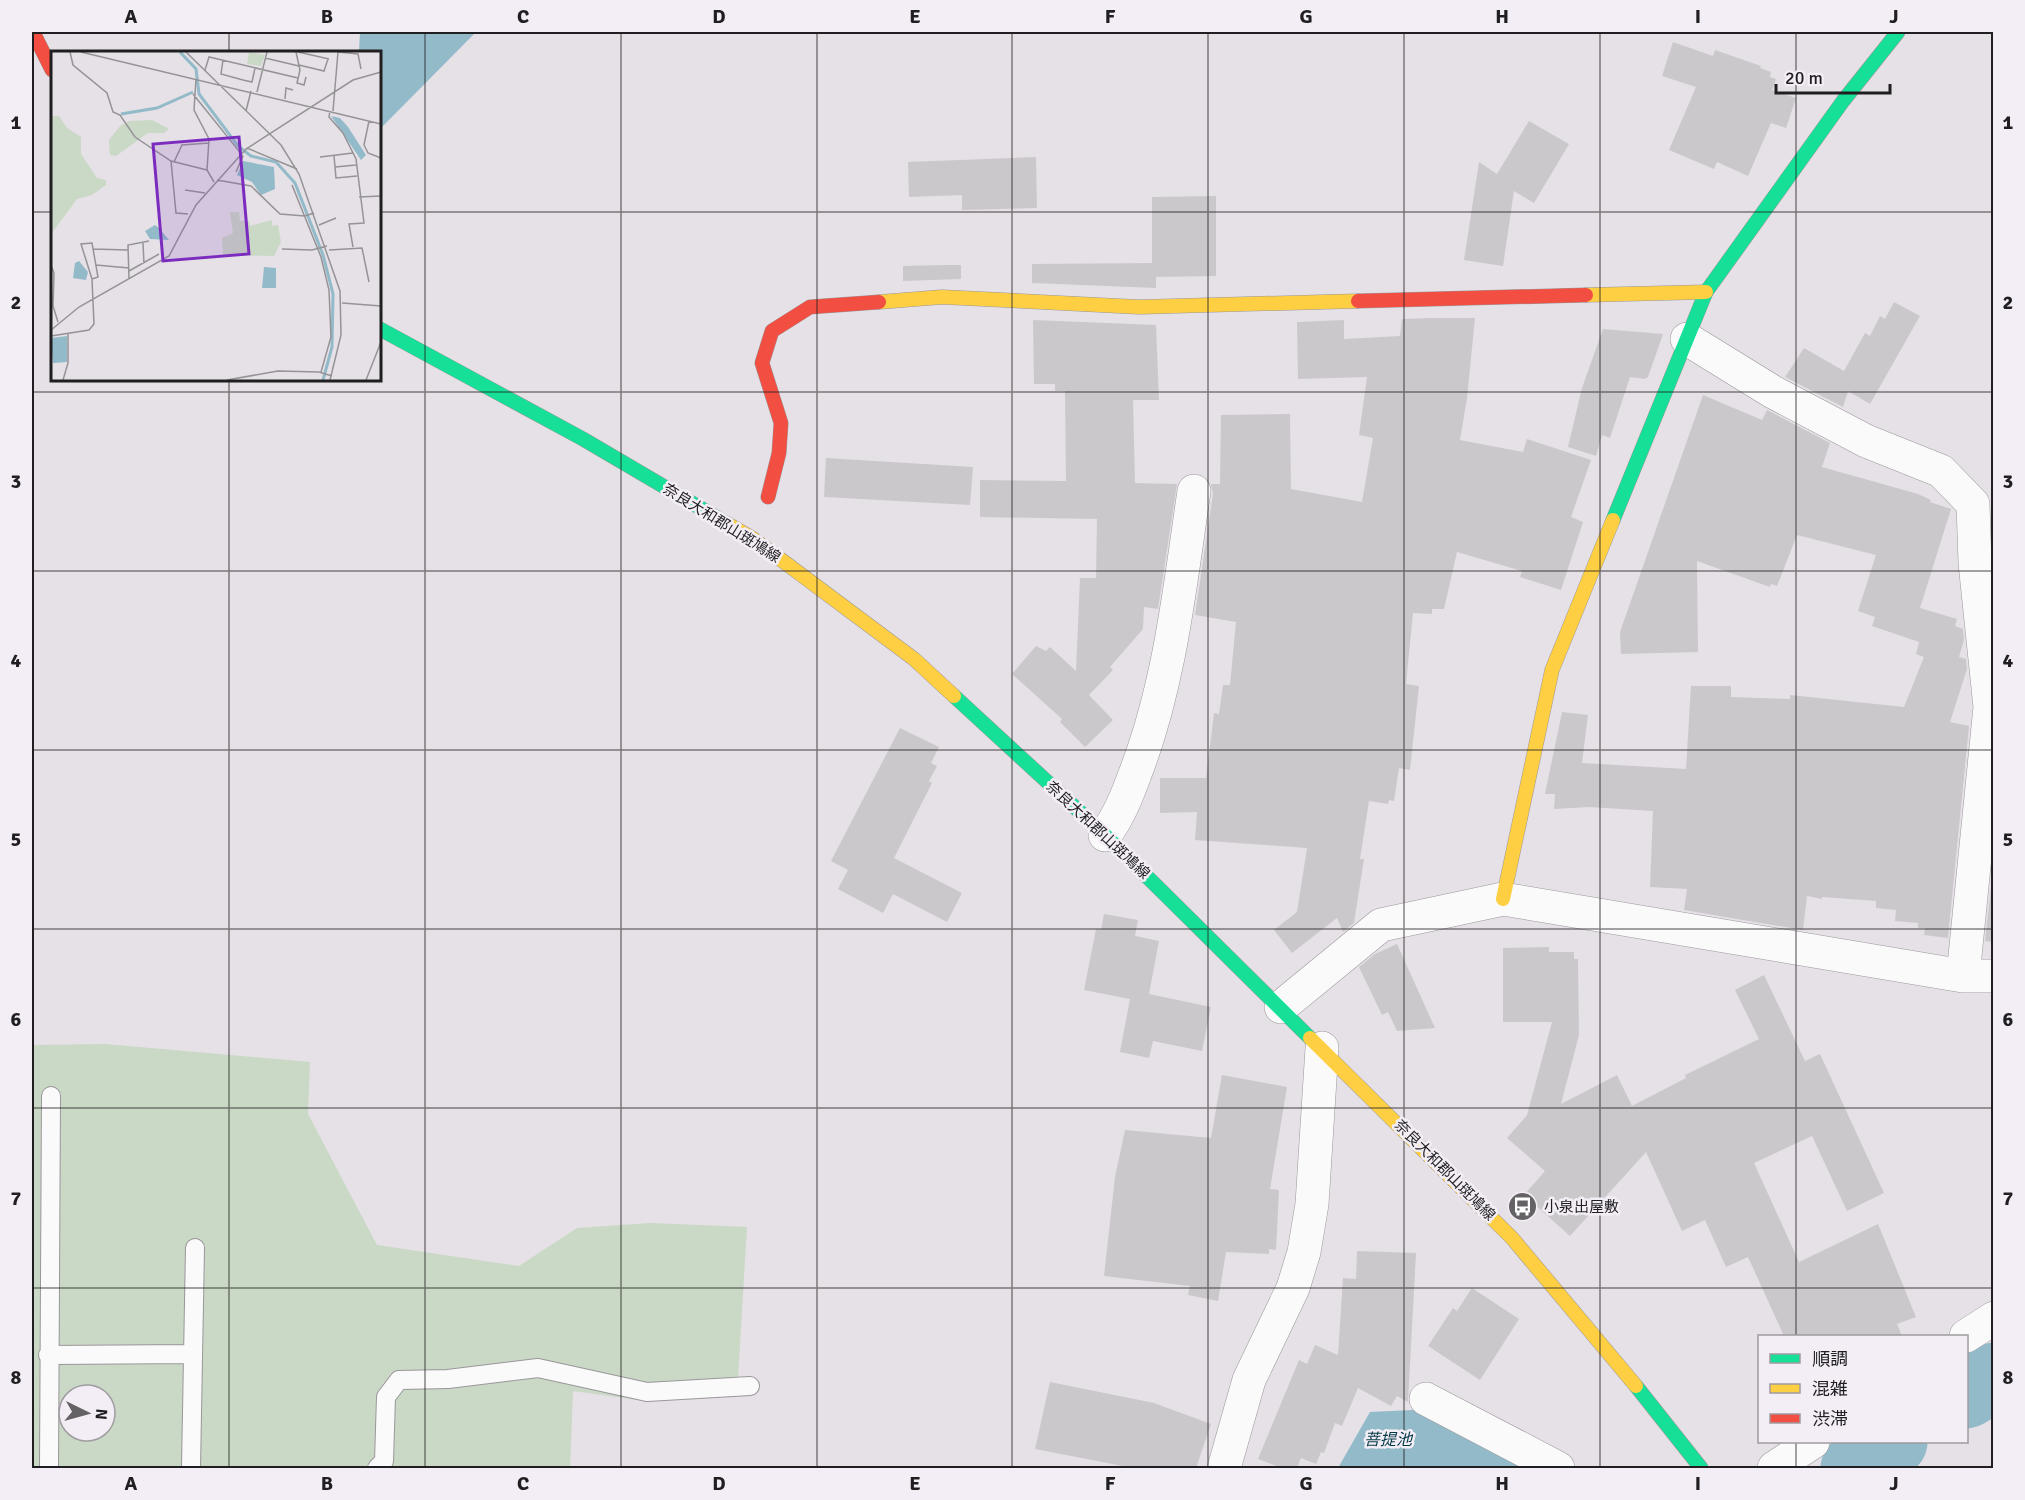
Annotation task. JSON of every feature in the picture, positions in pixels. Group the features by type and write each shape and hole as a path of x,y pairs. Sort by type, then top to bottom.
{"street":[{"path":"33,32 51,68"},
{"path":"1503,899 1552,670 1706,292 1843,101 1898,32"},
{"path":"768,497 778,453 781,423 762,363 772,331 810,307 942,297 1138,306 1706,292"},
{"name":"奈良大和郡山斑鳩線","path":"381,330 583,439 752,538 914,658 1105,835 1512,1238 1605,1347 1701,1468"},
{"path":"1281,1007 1381,926 1503,899 1978,976 1990,707 1975,563 1973,504 1941,471 1866,441 1773,392 1687,339"},
{"path":"1105,835 1119,816 1149,738 1170,649 1194,491"},
{"path":"1224,1468 1249,1380 1293,1288 1304,1252 1312,1204 1322,1048"},
{"path":"1968,1335 1994,1318"},
{"path":"1426,1399 1558,1468"},
{"path":"1774,1468 1812,1443"}],"lane":[{"path":"49,1468 51,1095"},
{"path":"190,1468 195,1248"},
{"path":"48,1355 193,1354"},
{"path":"382,1466 386,1397 399,1380 448,1379 538,1368 647,1392 750,1386"}],"green space":[{"path":"105,1044 310,1062 308,1114 377,1245 519,1266 577,1228 650,1223 747,1227 737,1395 646,1401 573,1391 570,1468 32,1468 32,1045"}],"water":[{"path":"360,32 476,32 381,128 381,51 359,51"},
{"name":"菩提池","path":"1413,1410 1524,1468 1338,1468 1370,1412"}],"building":[{"path":"1673,42 1713,56 1715,50 1761,66 1760,68 1771,72 1770,77 1776,79 1772,90 1796,98 1786,128 1771,123 1748,176 1717,162 1714,169 1669,150 1696,87 1662,76"},
{"path":"1529,121 1569,144 1534,203 1514,191 1503,266 1464,260 1479,162 1497,174"},
{"path":"1036,157 1037,208 962,210 962,195 909,197 908,162"},
{"path":"1216,196 1216,276 1156,277 1156,288 1032,283 1032,264 1152,263 1152,197"},
{"path":"961,265 961,279 903,281 903,266"},
{"path":"1894,302 1920,316 1870,404 1848,391 1843,407 1785,377 1804,348 1844,371 1865,333 1870,336 1880,316 1885,319"},
{"path":"1475,318 1467,398 1460,440 1523,452 1527,439 1591,460 1571,517 1583,522 1561,590 1520,577 1522,571 1457,552 1444,609 1432,609 1432,614 1413,613 1406,684 1419,686 1410,770 1399,768 1394,801 1389,800 1388,804 1369,801 1360,859 1364,859 1354,923 1343,932 1337,918 1292,953 1274,930 1297,912 1307,848 1195,840 1197,812 1160,813 1160,778 1206,778 1214,713 1219,714 1223,685 1230,685 1236,622 1195,615 1213,494 1211,484 1220,484 1221,415 1290,414 1291,489 1362,502 1373,438 1359,435 1367,377 1298,379 1297,322 1344,320 1344,339 1400,336 1402,319"},
{"path":"1033,320 1156,325 1159,400 1133,400 1135,483 1177,484 1158,609 1144,607 1143,629 1110,667 1113,670 1089,695 1113,720 1085,747 1060,722 1062,719 1012,674 1036,646 1046,651 1050,647 1076,671 1080,578 1096,578 1097,519 980,517 980,480 1066,481 1065,391 1055,391 1055,384 1034,384"},
{"path":"1603,329 1663,334 1648,377 1645,379 1630,377 1610,438 1602,435 1596,456 1568,447 1582,388"},
{"path":"1703,395 1762,420 1767,410 1830,443 1822,467 1918,494 1931,500 1930,502 1951,509 1920,608 1957,619 1955,626 1963,629 1964,640 1959,657 1966,659 1967,669 1950,722 1969,726 1948,938 1924,935 1925,928 1918,928 1918,923 1895,921 1896,910 1876,908 1876,901 1822,897 1822,899 1807,896 1803,930 1684,910 1687,889 1650,887 1653,811 1589,807 1554,809 1555,794 1545,794 1562,712 1588,715 1582,763 1686,769 1691,686 1731,686 1731,697 1790,699 1790,695 1904,707 1924,657 1916,654 1919,642 1872,626 1875,617 1858,611 1876,555 1797,535 1777,586 1771,584 1770,587 1697,561 1698,652 1621,654 1620,632"},
{"path":"826,458 973,467 970,505 824,497"},
{"path":"900,728 939,747 931,763 937,766 929,781 932,783 894,858 962,893 947,922 893,894 883,913 838,889 848,870 831,861"},
{"path":"1994,860 1994,942 1985,941"},
{"path":"1104,914 1138,920 1135,936 1159,941 1149,994 1211,1007 1202,1051 1153,1041 1149,1058 1120,1052 1130,999 1084,990 1096,929 1101,930"},
{"path":"1397,944 1435,1028 1397,1031 1388,1012 1382,1015 1359,967 1375,954"},
{"path":"1549,947 1549,952 1574,952 1574,959 1578,959 1579,1035 1561,1104 1617,1075 1632,1106 1686,1078 1685,1075 1759,1039 1735,990 1764,975 1805,1061 1820,1054 1884,1193 1847,1211 1812,1136 1754,1163 1799,1262 1878,1224 1916,1317 1897,1324 1902,1335 1784,1335 1748,1257 1726,1267 1705,1220 1682,1231 1646,1152 1570,1236 1524,1195 1545,1171 1507,1138 1527,1115 1552,1022 1503,1022 1503,948"},
{"path":"1222,1075 1287,1087 1270,1189 1279,1190 1276,1250 1269,1249 1269,1254 1226,1252 1218,1301 1188,1295 1190,1286 1104,1276 1115,1177 1125,1130 1211,1138"},
{"path":"1357,1251 1416,1253 1408,1402 1397,1396 1391,1406 1358,1388 1342,1426 1335,1423 1324,1453 1321,1452 1316,1464 1301,1458 1297,1468 1282,1468 1258,1459 1299,1360 1307,1364 1315,1345 1338,1355 1343,1278 1356,1279"},
{"path":"1472,1288 1519,1319 1480,1380 1428,1346 1453,1308 1457,1311"},
{"path":"1050,1382 1154,1403 1211,1424 1196,1468 1133,1468 1035,1449"}],"waterway":[{"path":"1968,1393 1994,1377"},
{"path":"1855,1468 1892,1443"}],"traffic: fast":[{"path":"1613,520 1706,292 1843,101 1898,32"},
{"path":"381,330 583,439 726,523"},
{"path":"954,696 1105,835 1310,1038"},
{"path":"1636,1386 1701,1468"}],"traffic: slow":[{"path":"1586,295 1706,292"},
{"path":"879,302 942,297 1139,307 1358,301"},
{"path":"1503,899 1552,670 1613,520"},
{"path":"726,523 752,538 914,659 954,696"},
{"path":"1310,1038 1512,1238 1636,1386"}],"traffic: jam":[{"path":"33,32 51,68"},
{"path":"1358,301 1586,295"},
{"path":"768,497 779,453 781,423 762,363 772,331 810,307 879,302"}],"place":[{"name":"小泉出屋敷","path":"1523,1207"}]}
